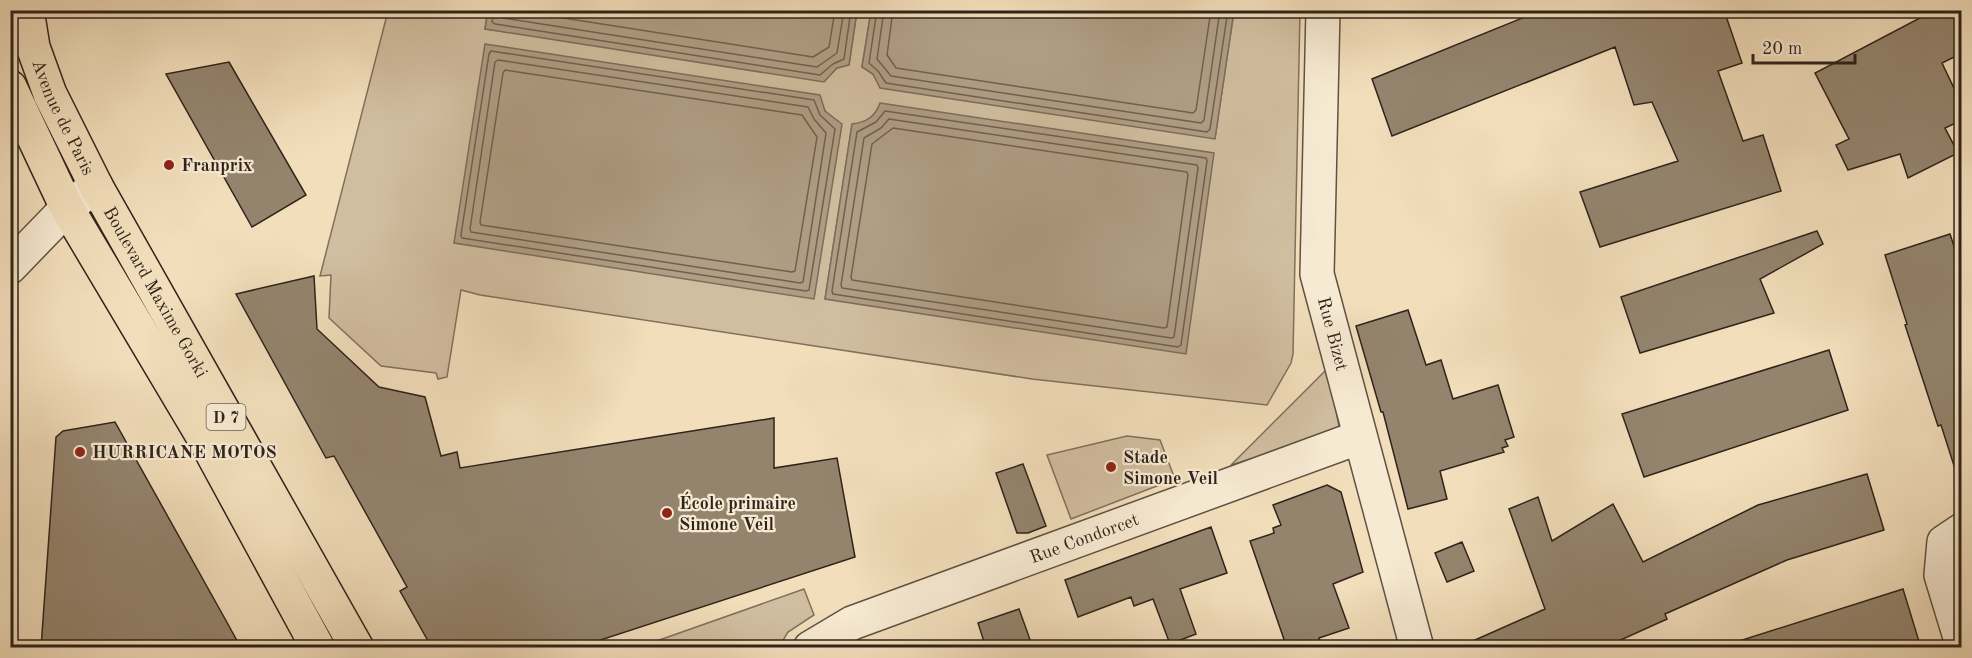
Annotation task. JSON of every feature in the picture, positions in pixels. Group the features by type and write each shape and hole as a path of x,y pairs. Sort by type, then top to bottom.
{"main road":[{"name":"Avenue de Paris","path":"27,10 33,47 50,94 96,186"},
{"name":"Avenue de Paris","path":"10,87 67,208"},
{"name":"Boulevard Maxime Gorki","path":"96,186 357,648"},
{"name":"Boulevard Maxime Gorki","path":"67,208 204,440 318,648"}],"street":[{"name":"Rue Bizet","path":"1323,10 1317,274 1417,648"},
{"name":"Avenue de Paris","path":"10,267 67,208 96,186"},
{"name":"Rue Condorcet","path":"810,648 852,623 1360,437"},
{"path":"1962,530 1944,542 1941,575 1962,644"}],"shaded area":[{"path":"388,11 488,11 485,29 830,74 837,68 849,65 857,11 871,11 862,67 873,74 877,81 1215,138 1234,11 1300,11 1293,354 1291,363 1267,405 1032,379 480,295 461,290 447,377 438,379 436,373 381,366 329,318 331,275 320,276","holes":["821,103 832,118 814,298","880,104 825,299 852,125 869,118"]},
{"path":"1328,368 1340,432 1231,465"},
{"name":"Stade Simone Veil","path":"1127,436 1160,440 1175,479 1071,519 1047,455"},
{"path":"804,589 814,615 788,632 779,647 649,647 648,644"}],"water":[{"path":"488,10 857,11 849,65 837,68 824,82 485,29"},
{"path":"871,11 1234,11 1215,139 880,88 873,74 862,67"},
{"path":"485,44 820,95 825,111 842,124 814,299 454,243"},
{"path":"880,103 1214,153 1186,354 825,299 852,124 870,118"}],"building":[{"path":"1542,10 1724,10 1742,63 1718,71 1743,141 1763,135 1781,191 1600,247 1580,192 1678,161 1652,102 1634,105 1615,47 1392,136 1372,79"},
{"path":"1935,10 1962,10 1962,53 1942,63 1962,105 1962,120 1945,128 1958,153 1908,178 1900,154 1848,170 1836,145 1849,139 1815,73"},
{"path":"229,62 306,195 252,227 166,74"},
{"path":"1817,231 1823,244 1760,279 1774,313 1640,353 1621,297"},
{"path":"1950,234 1955,249 1962,247 1962,471 1956,472 1941,425 1938,426 1885,255"},
{"name":"École primaire Simone Veil","path":"314,276 317,329 379,387 425,397 441,456 457,452 460,468 774,418 774,468 837,458 855,557 576,648 432,648 400,591 407,587 334,456 326,458 236,294"},
{"path":"1408,310 1426,365 1441,360 1453,399 1498,385 1514,437 1505,440 1508,446 1502,448 1504,452 1440,471 1447,499 1408,509 1383,412 1381,412 1356,326"},
{"path":"1829,350 1848,410 1644,477 1622,414"},
{"path":"115,422 241,648 41,648 56,437 63,431"},
{"path":"1023,464 1046,526 1028,533 1017,533 996,473"},
{"path":"1867,474 1884,530 1787,560 1665,614 1667,619 1603,648 1457,648 1545,609 1509,509 1538,497 1552,541 1613,504 1643,562 1758,505"},
{"path":"1327,485 1341,492 1363,572 1333,584 1349,628 1319,638 1322,648 1287,648 1250,541 1274,533 1273,528 1281,525 1273,505"},
{"path":"1211,527 1227,573 1180,589 1196,634 1170,644 1153,599 1134,606 1131,597 1078,617 1065,580"},
{"path":"1462,542 1474,571 1447,582 1435,553"},
{"path":"1903,589 1921,648 1737,648 1736,642"},
{"path":"1019,609 1033,648 986,648 978,623"}],"place":[{"name":"Franprix","path":"169,165"},
{"name":"HURRICANE MOTOS","path":"80,452"},
{"name":"Stade Simone Veil","path":"1111,467"},
{"name":"École primaire Simone Veil","path":"667,513"}]}
